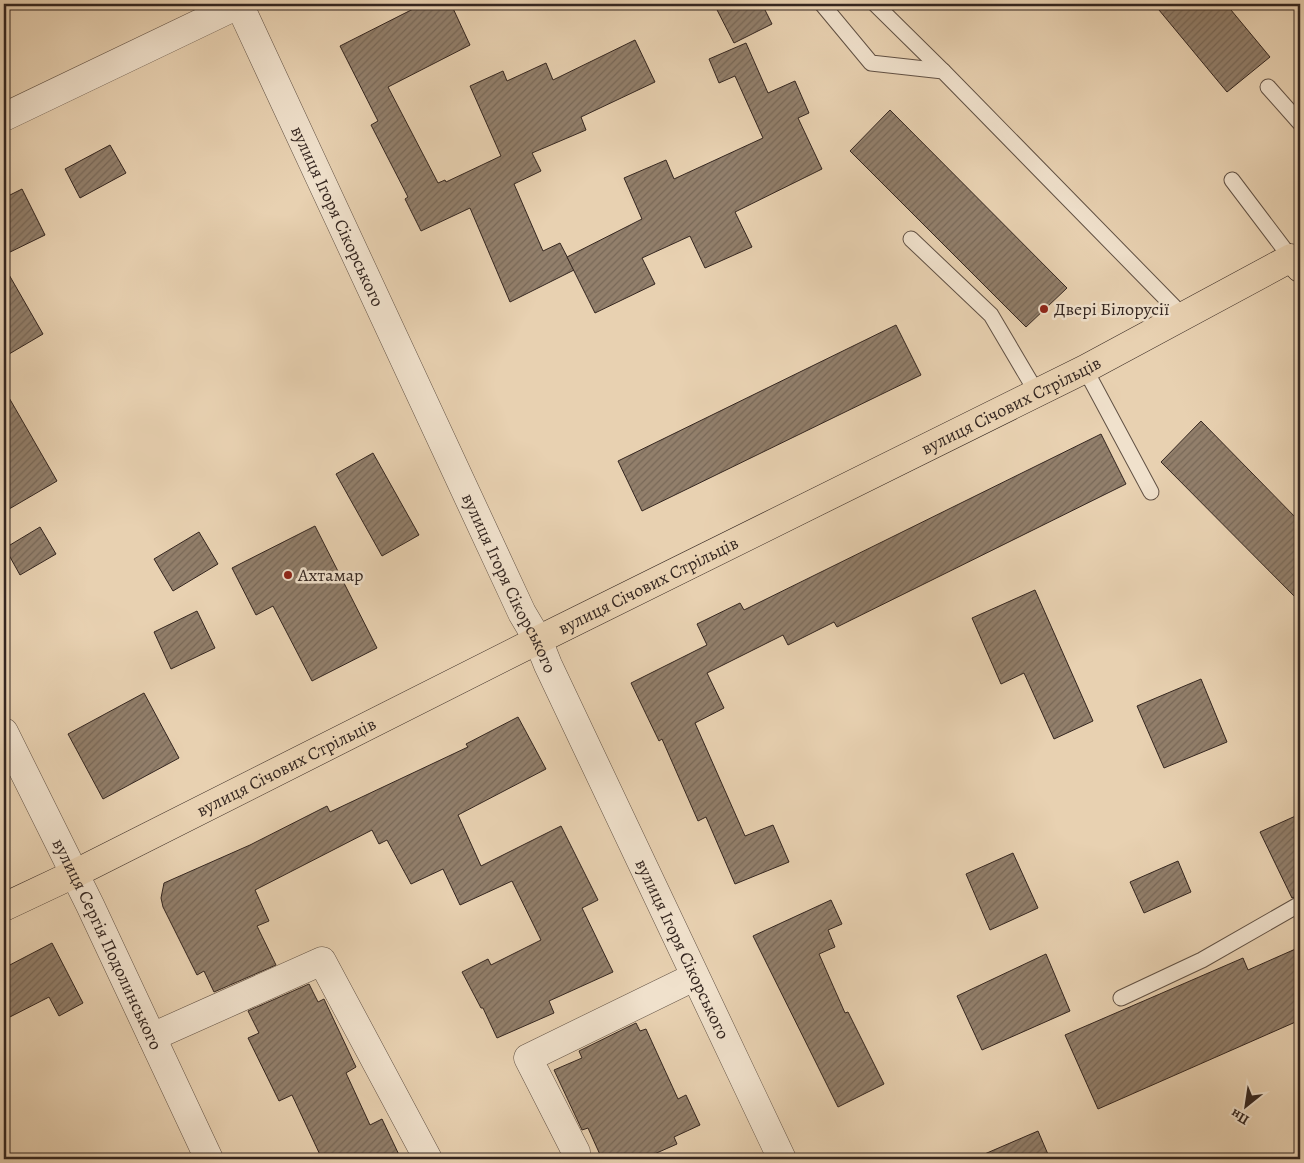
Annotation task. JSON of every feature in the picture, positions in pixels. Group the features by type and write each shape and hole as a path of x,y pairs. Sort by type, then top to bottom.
{"main road":[{"name":"вулиця Січових Стрільців","path":"4,907 74,874 538,640 1085,369 1183,316 1296,263"}],"street":[{"path":"4,117 240,4"},
{"name":"вулиця Ігоря Сікорського","path":"240,4 522,613 538,640 694,976 782,1159"},
{"name":"вулиця Сергія Подолинського","path":"4,732 74,874 209,1159"},
{"path":"152,1037 322,961 428,1159"},
{"path":"576,1152 528,1058 694,976"}],"lane":[{"path":"822,4 871,63 943,71"},
{"path":"875,4 1183,316"},
{"path":"1268,87 1300,123"},
{"path":"1232,180 1296,263"},
{"path":"911,239 991,315 1037,392"},
{"path":"1085,369 1152,492"},
{"path":"1121,998 1202,960 1300,904"}],"building":[{"path":"423,4 451,4 470,45 388,87 438,183 445,180 446,182 501,156 470,86 503,71 507,81 546,63 553,80 635,40 655,82 581,117 586,130 532,153 541,171 514,184 543,251 560,243 574,270 510,302 470,208 421,231 405,199 408,197 371,125 378,121 340,46"},
{"path":"714,4 762,4 772,24 734,43"},
{"path":"1154,4 1226,4 1270,57 1227,92"},
{"path":"746,43 768,93 795,81 809,113 798,118 822,169 735,212 752,247 705,268 690,236 642,258 655,284 595,313 567,257 642,219 624,178 666,160 674,179 763,138 735,76 719,83 709,59"},
{"path":"890,110 1067,288 1026,327 850,151"},
{"path":"110,145 126,173 80,198 65,169"},
{"path":"22,189 45,235 4,255 4,198"},
{"path":"4,266 43,334 4,357"},
{"path":"896,325 921,375 642,511 618,461"},
{"path":"4,389 57,481 4,512"},
{"path":"1201,421 1300,522 1300,602 1161,462"},
{"path":"1101,434 1126,484 837,627 834,622 788,645 783,635 707,673 724,708 695,723 745,836 773,825 789,862 735,884 706,817 698,821 662,739 659,741 631,683 707,645 697,624 740,603 744,610"},
{"path":"373,453 419,535 382,556 336,474"},
{"path":"315,526 377,648 312,681 273,606 256,615 232,568"},
{"path":"40,527 56,554 20,575 5,548"},
{"path":"199,532 218,564 173,591 154,559"},
{"path":"1035,590 1093,721 1054,739 1024,673 1001,684 972,618"},
{"path":"197,611 215,648 171,669 154,632"},
{"path":"1201,679 1227,742 1164,768 1137,706"},
{"path":"144,693 179,758 103,799 68,734"},
{"path":"518,717 546,769 458,815 481,866 561,826 598,900 582,908 613,972 549,1001 554,1013 497,1038 483,1008 481,1008 462,972 488,959 491,965 541,940 512,881 460,905 443,869 411,884 387,840 379,844 372,830 255,890 269,921 257,926 276,965 214,992 204,971 197,975 163,907 161,898 164,883 250,845 327,806 330,812 468,747 466,744"},
{"path":"1300,814 1300,895 1292,898 1260,832"},
{"path":"1013,853 1038,908 990,930 966,874"},
{"path":"1178,861 1191,892 1144,913 1130,882"},
{"path":"831,900 842,924 828,930 835,947 819,954 845,1013 848,1012 884,1084 838,1107 753,936"},
{"path":"52,943 83,1003 59,1016 49,997 4,1020 4,968"},
{"path":"1300,947 1300,1020 1098,1109 1065,1035 1243,958 1248,970"},
{"path":"1046,954 1070,1011 982,1050 957,996"},
{"path":"309,984 318,1002 324,999 356,1067 346,1073 370,1125 382,1119 401,1159 322,1159 292,1095 279,1101 248,1038 259,1033 248,1011"},
{"path":"636,1023 640,1031 646,1029 678,1099 686,1095 700,1125 674,1137 677,1144 643,1159 602,1159 588,1128 582,1130 554,1070 582,1058 579,1051"},
{"path":"1038,1131 1050,1159 973,1159"}],"place":[{"name":"Двері Білорусії","path":"1044,309"},
{"name":"Ахтамар","path":"288,575"}]}
